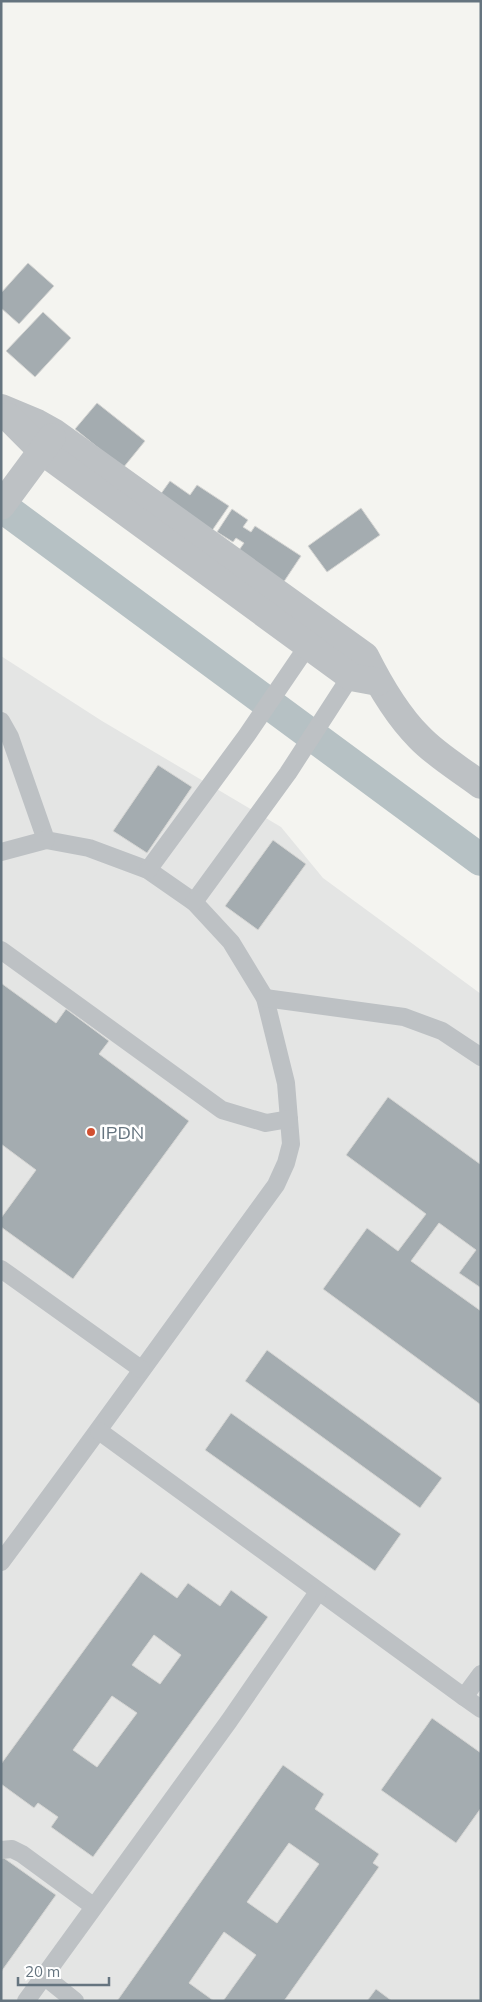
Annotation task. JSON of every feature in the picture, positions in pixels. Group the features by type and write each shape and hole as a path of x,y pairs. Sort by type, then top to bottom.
{"street":[{"path":"1,409 42,451 353,674 378,682 418,737 481,785"},
{"path":"1,506 42,451"}],"lane":[{"path":"148,870 247,735 310,643"},
{"path":"194,902 288,773 353,674"},
{"path":"1,721 10,738 46,840"},
{"path":"1,852 46,840 88,848 148,870 194,902 231,942 265,998 286,1083 291,1144 286,1163 276,1185 141,1369 99,1432 1,1562"},
{"path":"1,950 222,1110 266,1123 289,1119"},
{"path":"265,998 404,1017 442,1030 481,1057"},
{"path":"1,1269 141,1369"},
{"path":"99,1432 481,1709"},
{"path":"26,2001 93,1906 169,1805 318,1592"},
{"path":"464,1697 481,1674"},
{"path":"1,1850 12,1848 22,1854 93,1906"},
{"path":"44,1976 75,2001"}],"shaded area":[{"path":"1,656 102,721 281,827 323,878 481,994 481,2001 1,2001"}],"building":[{"path":"28,263 54,286 19,324 1,308 1,293"},
{"path":"43,312 71,338 35,377 6,351"},
{"path":"97,403 145,441 123,468 75,429"},
{"path":"170,481 190,495 197,485 229,506 209,535 160,495"},
{"path":"361,508 380,535 327,572 308,546"},
{"path":"232,509 248,520 243,527 251,532 255,526 301,556 283,583 237,553 244,543 236,538 233,542 217,532"},
{"path":"158,765 192,787 147,853 113,831"},
{"path":"273,840 306,864 258,930 225,906"},
{"name":"IPDN","path":"1,983 56,1023 66,1009 109,1041 99,1054 189,1121 73,1279 1,1227 1,1218 36,1170 1,1144"},
{"path":"388,1097 481,1163 481,1288 459,1273 476,1250 439,1223 411,1261 481,1311 481,1405 323,1289 367,1228 398,1251 426,1214 346,1155"},
{"path":"267,1350 442,1478 420,1508 245,1381"},
{"path":"231,1413 401,1534 375,1571 205,1450"},
{"path":"141,1572 177,1598 188,1583 220,1606 231,1590 268,1617 93,1857 51,1827 58,1817 38,1803 34,1808 1,1784 1,1764","holes":["154,1635 181,1655 160,1684 132,1665","112,1696 137,1713 97,1767 73,1750"]},
{"path":"432,1718 481,1753 481,1808 456,1843 381,1790"},
{"path":"283,1765 324,1794 315,1809 379,1854 373,1863 379,1867 284,2001 223,2001 256,1955 224,1932 189,1983 214,2001 117,2001","holes":["289,1843 319,1864 277,1923 247,1902"]},
{"path":"1,1856 56,1895 1,1972"},
{"path":"376,1989 392,2001 367,2001"}],"waterway":[{"path":"1,506 481,860"}],"place":[{"name":"IPDN","path":"91,1132"}]}
